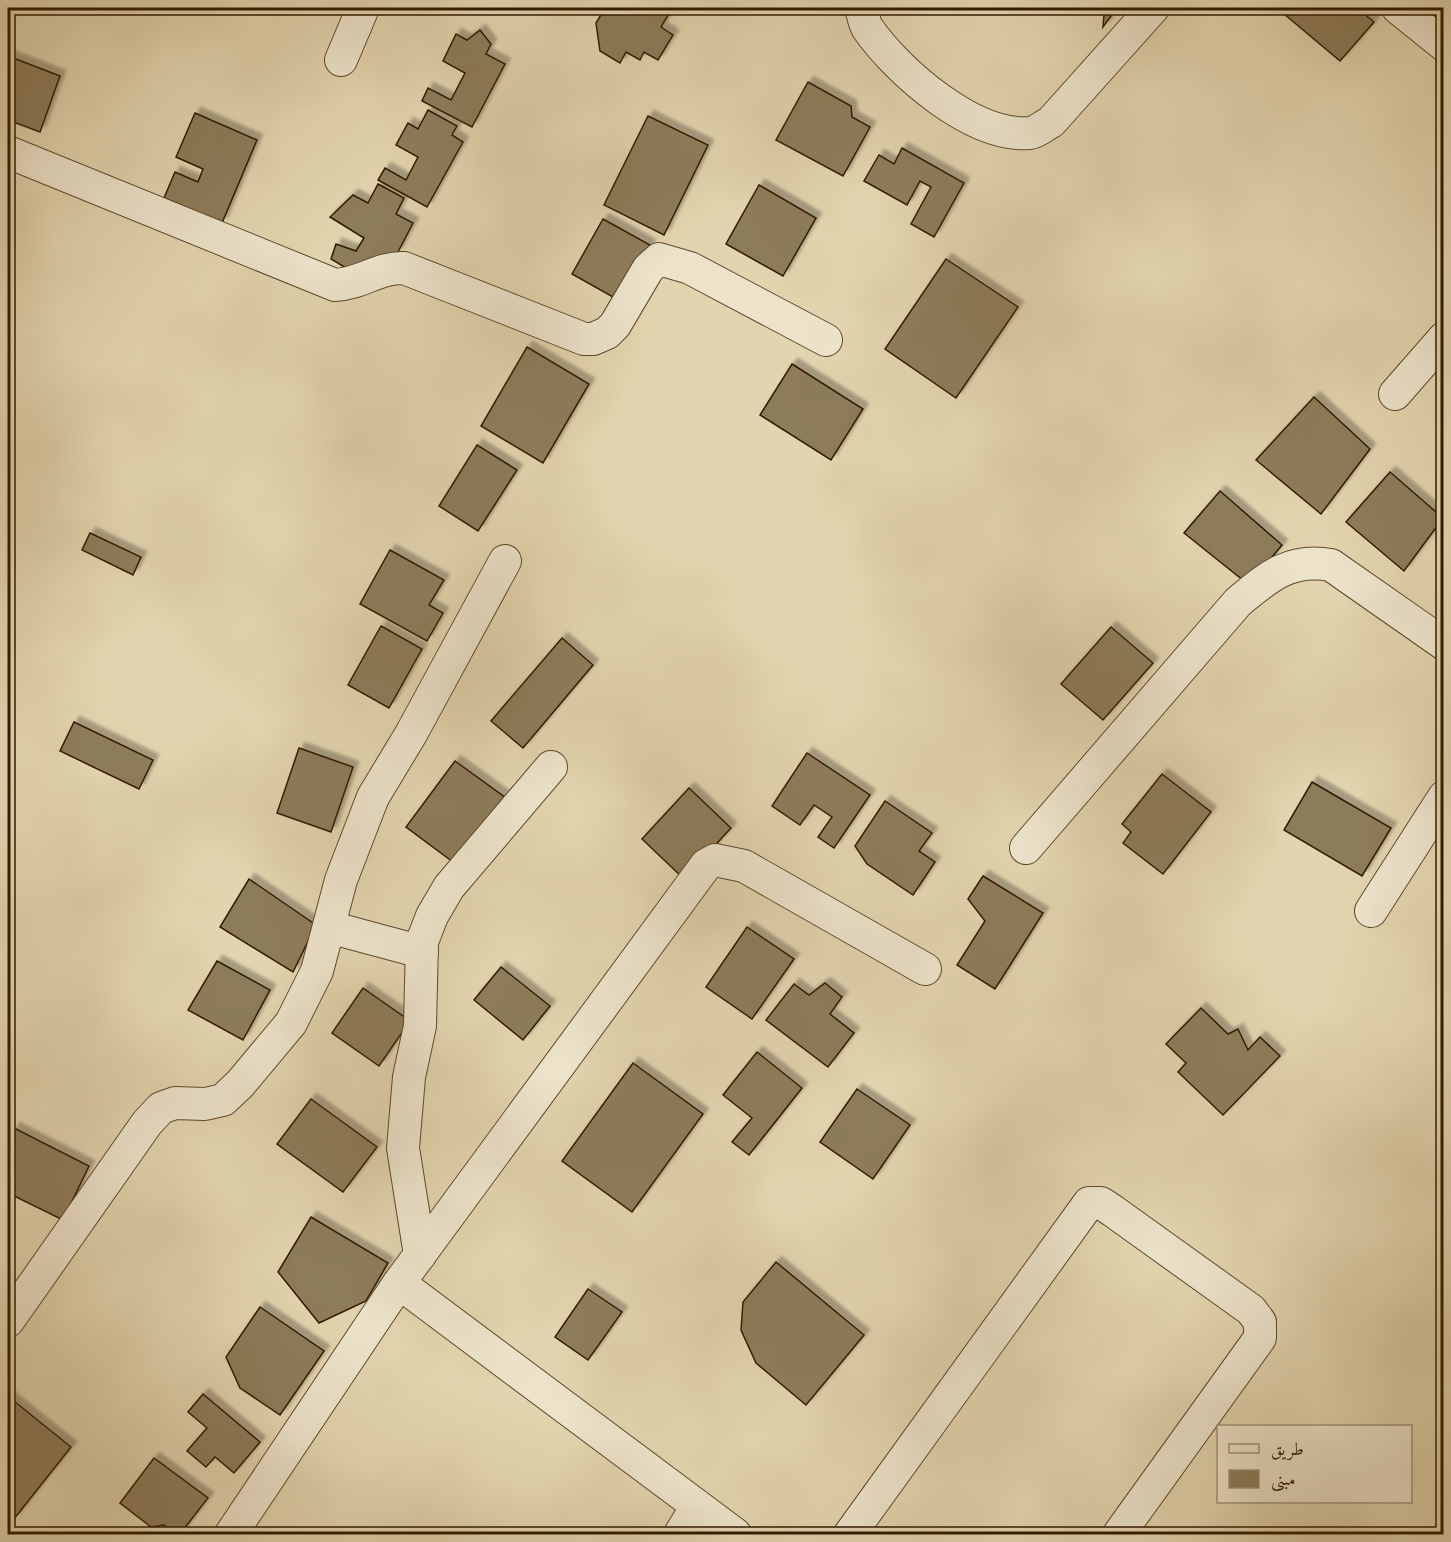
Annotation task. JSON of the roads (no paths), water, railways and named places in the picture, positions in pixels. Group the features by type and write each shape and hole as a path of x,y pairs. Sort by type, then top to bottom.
{"street":[{"path":"341,60 363,8"},
{"path":"861,8 867,27 894,59 935,98 992,129 1032,133 1051,122 1153,8"},
{"path":"1398,8 1443,45"},
{"path":"8,152 335,285 356,282 390,268 404,268 584,339 593,339 607,333 615,325 648,269 659,259 690,268 826,340"},
{"path":"1395,394 1443,338"},
{"path":"8,1321 147,1123 161,1108 176,1103 205,1104 223,1100 291,1023 317,971 341,880 373,797 411,734 505,561"},
{"path":"1026,848 1238,602 1270,575 1291,567 1315,562 1331,565 1443,644"},
{"path":"420,1255 403,1148 409,1077 420,1026 422,942 432,916 448,887 551,767"},
{"path":"1371,911 1443,797"},
{"path":"231,1534 399,1283 706,865 715,860 744,866 925,969"},
{"path":"329,927 422,952"},
{"path":"850,1534 1089,1203 1101,1203 1113,1211 1251,1310 1260,1322 1260,1338 1119,1534"},
{"path":"399,1283 735,1534"},
{"path":"680,1534 697,1506"}]}
